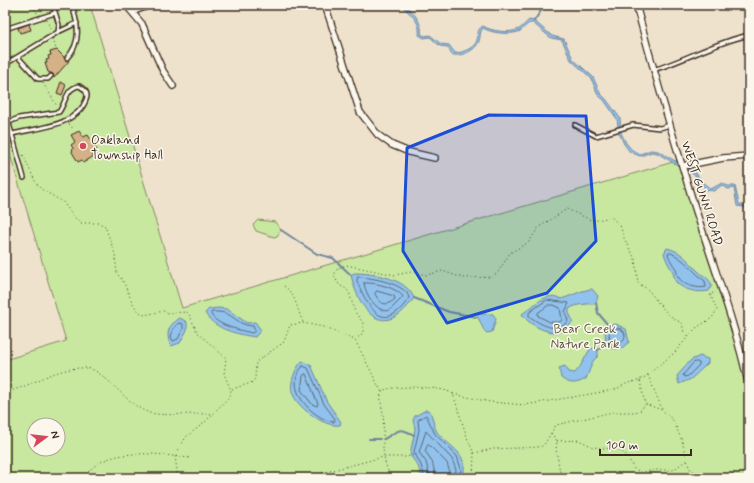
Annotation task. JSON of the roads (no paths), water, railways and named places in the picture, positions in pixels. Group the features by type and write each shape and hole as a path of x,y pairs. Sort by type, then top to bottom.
{"street":[{"path":"126,5 144,28 163,71 173,86"},
{"path":"325,5 360,112 378,134 392,145 409,152 435,158"},
{"name":"WEST GUNN ROAD","path":"636,5 653,70 722,289 749,387"},
{"path":"683,166 723,158 749,156"}],"lane":[{"path":"53,5 59,25 58,32"},
{"path":"67,58 77,42 79,29 72,5"},
{"path":"132,13 153,5"},
{"path":"8,28 55,13"},
{"path":"5,69 9,62 58,32 77,23"},
{"path":"653,70 678,62 733,39 749,35"},
{"path":"18,57 38,79 48,80 51,76"},
{"path":"8,122 19,118 51,114 60,111 66,101 68,92 72,87 79,86 85,89 87,94 86,101 75,114 66,120 51,127 12,134"},
{"path":"5,109 24,178"},
{"path":"575,125 596,136 634,125 660,128 670,125"}],"water":[{"path":"401,5 405,6 416,16 421,26 421,34 425,36 430,35 441,44 449,45 455,53 471,48 476,43 479,31 483,26 506,32 515,31 529,20 534,21 552,36 564,39 573,59 593,77 600,93 620,118 621,133 626,143 632,150 640,154 651,150 658,151 696,173 702,182 711,189 722,183 728,186 735,186 739,204 748,207 749,213 744,207 737,206 734,188 728,189 722,185 714,191 707,190 696,176 657,153 652,152 640,156 630,152 619,133 617,119 604,100 598,95 591,78 571,60 562,40 551,38 533,23 514,33 495,32 483,28 477,45 471,51 454,55 451,54 448,47 440,46 430,37 424,38 419,35 417,22"},
{"path":"667,248 682,255 708,279 712,285 709,291 692,291 676,282 664,253"},
{"path":"354,273 371,274 397,281 410,291 414,298 403,311 393,318 384,320 375,317 367,311 355,289 351,275"},
{"path":"592,289 598,296 596,303 579,305 569,309 569,313 573,321 568,328 559,332 541,329 529,322 522,314 536,303 551,296 561,299"},
{"path":"209,309 227,309 247,323 255,322 261,330 255,337 234,333 214,324 205,313"},
{"path":"479,314 493,314 496,319 492,332 487,333 484,330 477,317"},
{"path":"180,318 187,322 187,330 180,343 171,346 168,338 169,330 170,327"},
{"path":"616,324 626,329 629,342 622,348 614,349 606,344 605,331 608,325"},
{"path":"591,348 598,350 598,356 593,361 586,379 573,383 567,382 561,378 559,368 565,366 569,372 575,373"},
{"path":"700,356 708,359 708,363 691,379 679,384 677,376 691,360"},
{"path":"302,361 311,365 327,402 341,422 340,425 334,425 319,420 305,410 295,398 292,392 292,379 295,371"},
{"path":"426,410 430,411 437,432 458,452 461,457 464,469 463,478 422,478 418,466 410,455 415,429 413,420 415,416"}],"waterway":[{"path":"534,21 545,5"},
{"path":"281,230 317,254 333,258 351,275"},
{"path":"414,298 449,312 477,317"},
{"path":"596,303 598,313 608,325"},
{"path":"598,350 606,344"},
{"path":"384,439 401,430 414,435"},
{"path":"369,439 380,439"}],"place":[{"name":"Oakland Township Hall","path":"83,146"}],"park label":[{"name":"Bear Creek Nature Park","path":"585,336"}]}
